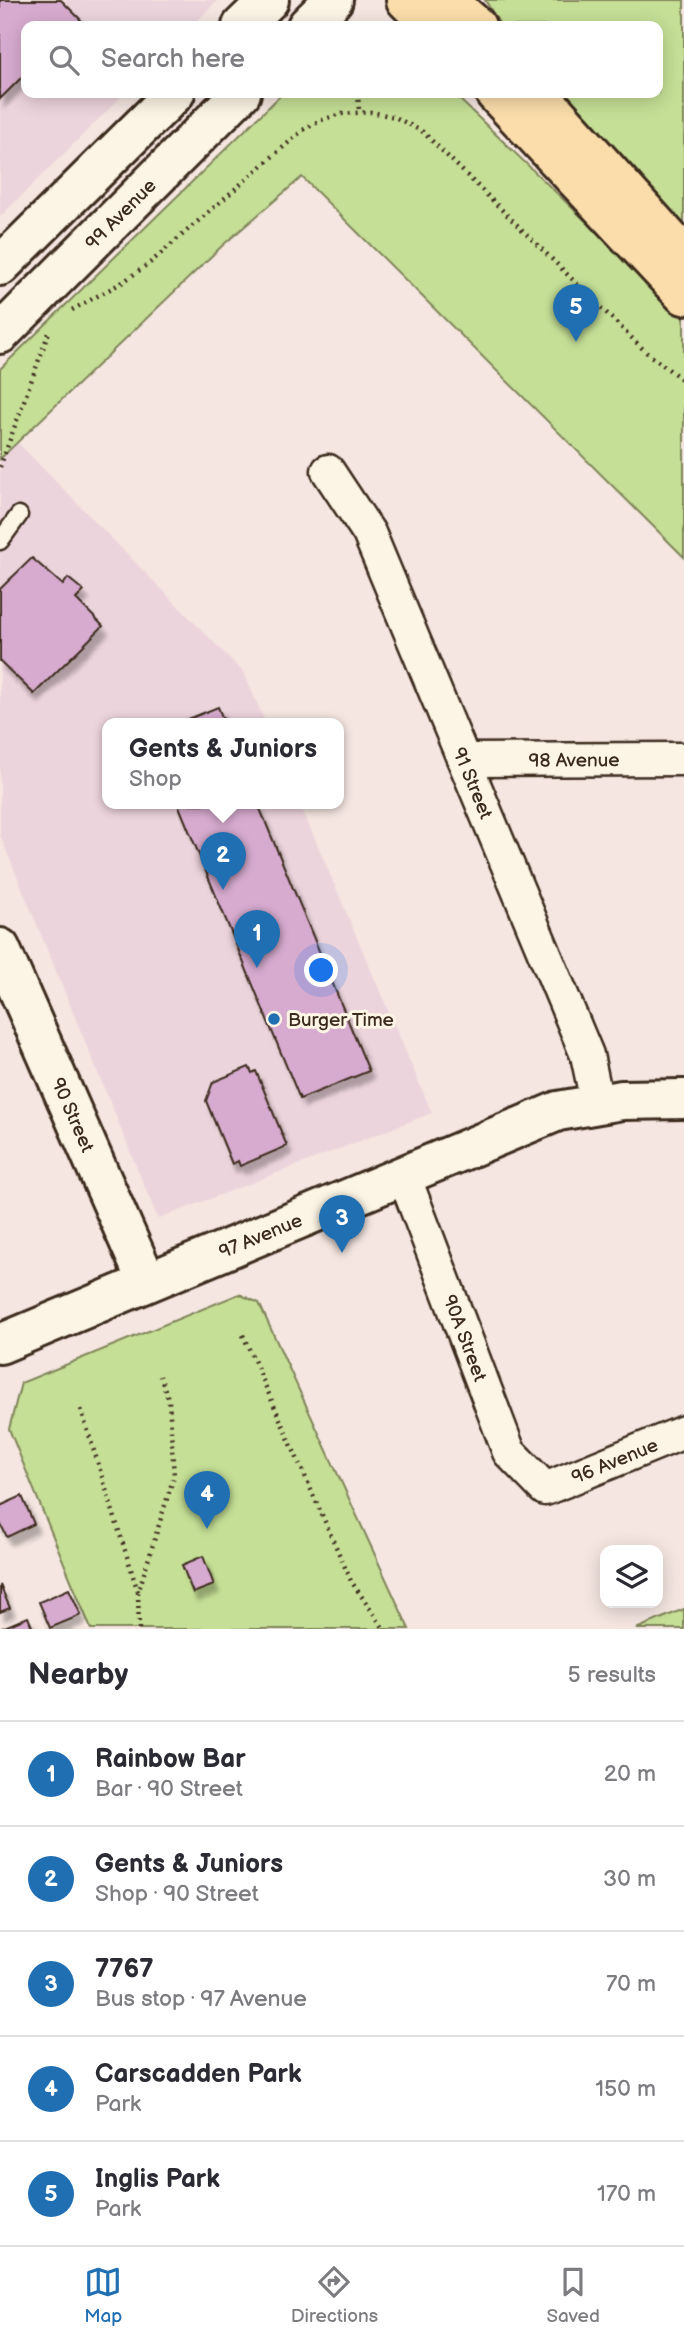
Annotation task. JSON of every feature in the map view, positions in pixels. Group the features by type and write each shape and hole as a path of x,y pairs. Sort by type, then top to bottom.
{"main road":[{"path":"406,0 427,21"},
{"path":"447,0 470,21"},
{"path":"477,0 484,21"},
{"path":"500,98 684,295"},
{"path":"543,98 684,255"}],"street":[{"path":"247,21 269,0"},
{"path":"312,21 333,0"},
{"path":"0,266 170,98"},
{"name":"99 Avenue","path":"0,334 236,98"},
{"name":"91 Street","path":"328,471 369,533 466,760 587,1055 597,1102"},
{"name":"98 Avenue","path":"466,760 684,759"},
{"name":"90 Street","path":"0,948 147,1282"},
{"name":"97 Avenue","path":"0,1343 558,1111 597,1102 684,1099"},
{"name":"90A Street","path":"404,1176 509,1452 545,1489"},
{"name":"96 Avenue","path":"545,1489 684,1432"}],"lane":[{"path":"0,540 19,515"}],"path":[{"path":"358,98 359,111"},
{"path":"71,310 123,282 151,262 303,130 331,117 359,111 395,117 423,132 647,353 684,381"},
{"path":"0,467 51,328"},
{"path":"243,1335 351,1581 384,1629"},
{"path":"138,1593 174,1476 169,1401 160,1376"},
{"path":"81,1409 138,1593 139,1629"}],"shaded area":[{"path":"0,0 218,0 197,21 21,21 21,98 120,98 0,217"},
{"path":"17,442 244,673 263,718 102,718 102,809 302,809 432,1113 158,1219 0,835 0,459"}],"green space":[{"path":"485,0 684,0 684,232 562,98 663,98 663,21 498,21"},
{"path":"278,98 458,98 684,316 684,557 302,177 223,245 0,459 0,369"},
{"path":"239,1294 259,1303 409,1629 91,1629 9,1429 21,1383"},
{"path":"684,1609 684,1629 636,1629"}],"building":[{"path":"0,0 61,0 81,20 21,21 21,78 0,99"},
{"path":"32,558 63,585 68,578 84,591 76,599 103,626 34,694 0,661 0,589"},
{"path":"218,707 223,718 191,718"},
{"path":"180,809 260,809 369,1071 300,1099"},
{"path":"249,1067 252,1073 256,1071 287,1146 240,1166 238,1161 232,1164 206,1101 213,1082"},
{"path":"22,1496 34,1524 7,1537 0,1523 0,1506"},
{"path":"203,1556 214,1585 193,1593 182,1565"},
{"path":"0,1585 10,1608 0,1612"},
{"path":"69,1589 81,1615 50,1628 39,1602"},
{"path":"28,1617 33,1629 0,1629"}],"place":[{"name":"Inglis Park","path":"576,342"},
{"name":"Gents & Juniors","path":"223,890"},
{"name":"Rainbow Bar","path":"257,968"},
{"name":"Burger Time","path":"274,1019"},
{"name":"7767","path":"342,1253"},
{"name":"Carscadden Park","path":"207,1529"}]}
